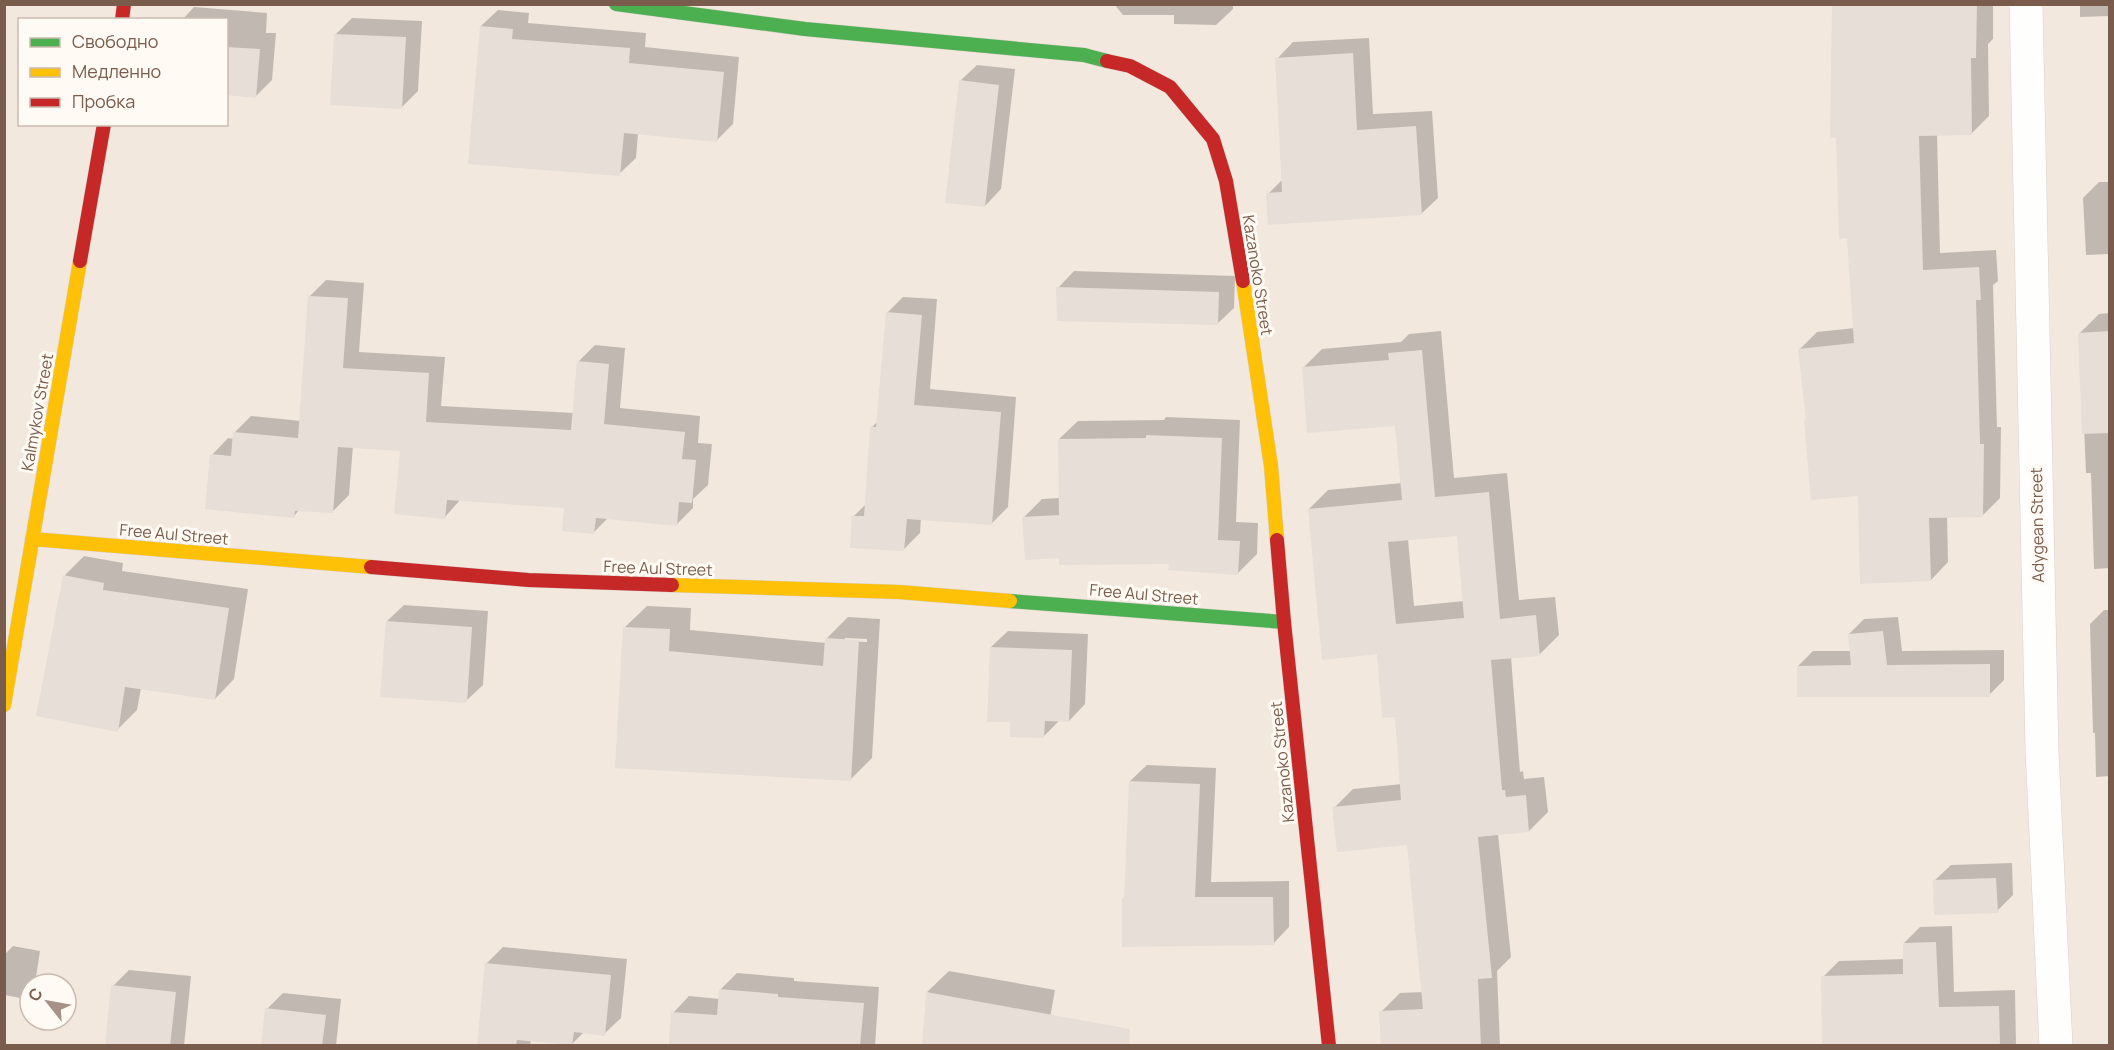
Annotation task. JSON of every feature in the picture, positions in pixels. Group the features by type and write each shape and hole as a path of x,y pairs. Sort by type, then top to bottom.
{"street":[{"name":"Kazanoko Street","path":"616,4 805,29 1084,55 1130,66 1170,87 1213,139 1226,181 1246,295 1271,466 1284,622 1329,1046"},
{"name":"Adygean Street","path":"2026,4 2042,751 2056,1046"},
{"name":"Kalmykov Street","path":"4,705 104,126"},
{"name":"Free Aul Street","path":"32,539 528,580 899,592 1284,622"}],"shaded area":[{"path":"5,5 2109,5 2109,1045 5,1045"}],"building":[{"path":"1832,4 1977,4 1976,58 1971,58 1972,135 1919,136 1923,270 1979,267 1981,300 1976,300 1980,444 1984,444 1983,517 1929,518 1931,581 1860,584 1858,496 1811,500 1804,420 1806,420 1798,349 1854,343 1847,238 1839,239 1836,138 1830,138"},
{"path":"480,26 513,29 512,39 630,48 629,63 724,72 717,142 624,133 620,176 468,164"},
{"path":"334,34 406,37 402,109 330,105"},
{"path":"228,47 260,49 256,98 228,95"},
{"path":"1353,53 1357,130 1416,126 1422,215 1268,225 1266,193 1282,192 1275,58"},
{"path":"959,80 999,85 985,207 945,203"},
{"path":"1056,287 1219,292 1218,325 1057,321"},
{"path":"308,296 348,298 343,368 429,373 426,422 571,430 577,361 609,364 604,424 685,432 682,459 696,460 692,503 679,502 677,526 596,518 594,534 562,531 564,508 447,500 445,519 394,514 400,451 338,447 333,513 295,511 294,518 205,509 210,454 231,456 233,432 298,438"},
{"path":"886,312 922,315 914,405 1001,412 992,525 907,519 904,551 850,548 852,516 864,516 870,427 876,427"},
{"path":"2109,331 2109,433 2082,434 2078,333"},
{"path":"1422,350 1435,497 1489,492 1500,619 1536,615 1540,656 1491,660 1502,790 1505,790 1506,797 1526,795 1529,832 1478,837 1492,978 1478,979 1481,1046 1381,1046 1379,1011 1423,1009 1407,845 1337,852 1332,807 1401,800 1395,717 1382,718 1377,654 1322,660 1308,509 1402,500 1395,426 1307,433 1302,367 1389,360 1388,353","holes":["1457,536 1464,618 1396,624 1388,542"]},
{"path":"1146,435 1222,438 1218,540 1240,541 1238,575 1168,570 1169,564 1059,565 1059,558 1025,560 1022,517 1059,515 1058,439 1146,438"},
{"path":"63,575 104,583 103,590 229,608 215,700 125,687 118,732 36,716"},
{"path":"386,621 472,627 467,703 380,697"},
{"path":"623,627 670,629 669,651 823,666 825,638 859,640 851,781 615,768"},
{"path":"1883,631 1887,665 1990,664 1990,697 1797,697 1797,666 1851,665 1848,634"},
{"path":"990,647 1072,650 1069,722 1045,721 1044,738 1010,737 1010,722 987,722"},
{"path":"1129,781 1200,784 1195,897 1273,897 1274,945 1122,947 1122,898 1124,898"},
{"path":"1996,878 1998,913 1934,915 1933,880"},
{"path":"1936,942 1939,1007 1999,1006 2000,1045 1822,1046 1821,976 1903,974 1903,943"},
{"path":"485,963 611,975 605,1036 574,1032 572,1045 517,1040 516,1046 477,1046"},
{"path":"111,985 176,992 170,1046 105,1046"},
{"path":"719,989 778,994 778,997 864,1003 860,1046 669,1044 671,1012 717,1015"},
{"path":"926,992 1130,1029 1129,1046 922,1046"},
{"path":"265,1008 326,1015 322,1046 261,1046"}],"traffic: fast":[{"path":"616,4 805,29 1084,55 1107,61"},
{"path":"1010,601 1284,622"}],"traffic: slow":[{"path":"4,705 80,261"},
{"path":"1243,281 1271,466 1277,540"},
{"path":"32,539 371,567"},
{"path":"672,585 899,592 1010,601"}],"traffic: jam":[{"path":"122,18 124,4"},
{"path":"1107,61 1130,66 1170,87 1213,139 1226,181 1243,281"},
{"path":"80,261 104,126"},
{"path":"1277,540 1329,1046"},
{"path":"371,567 528,580 672,585"}]}
